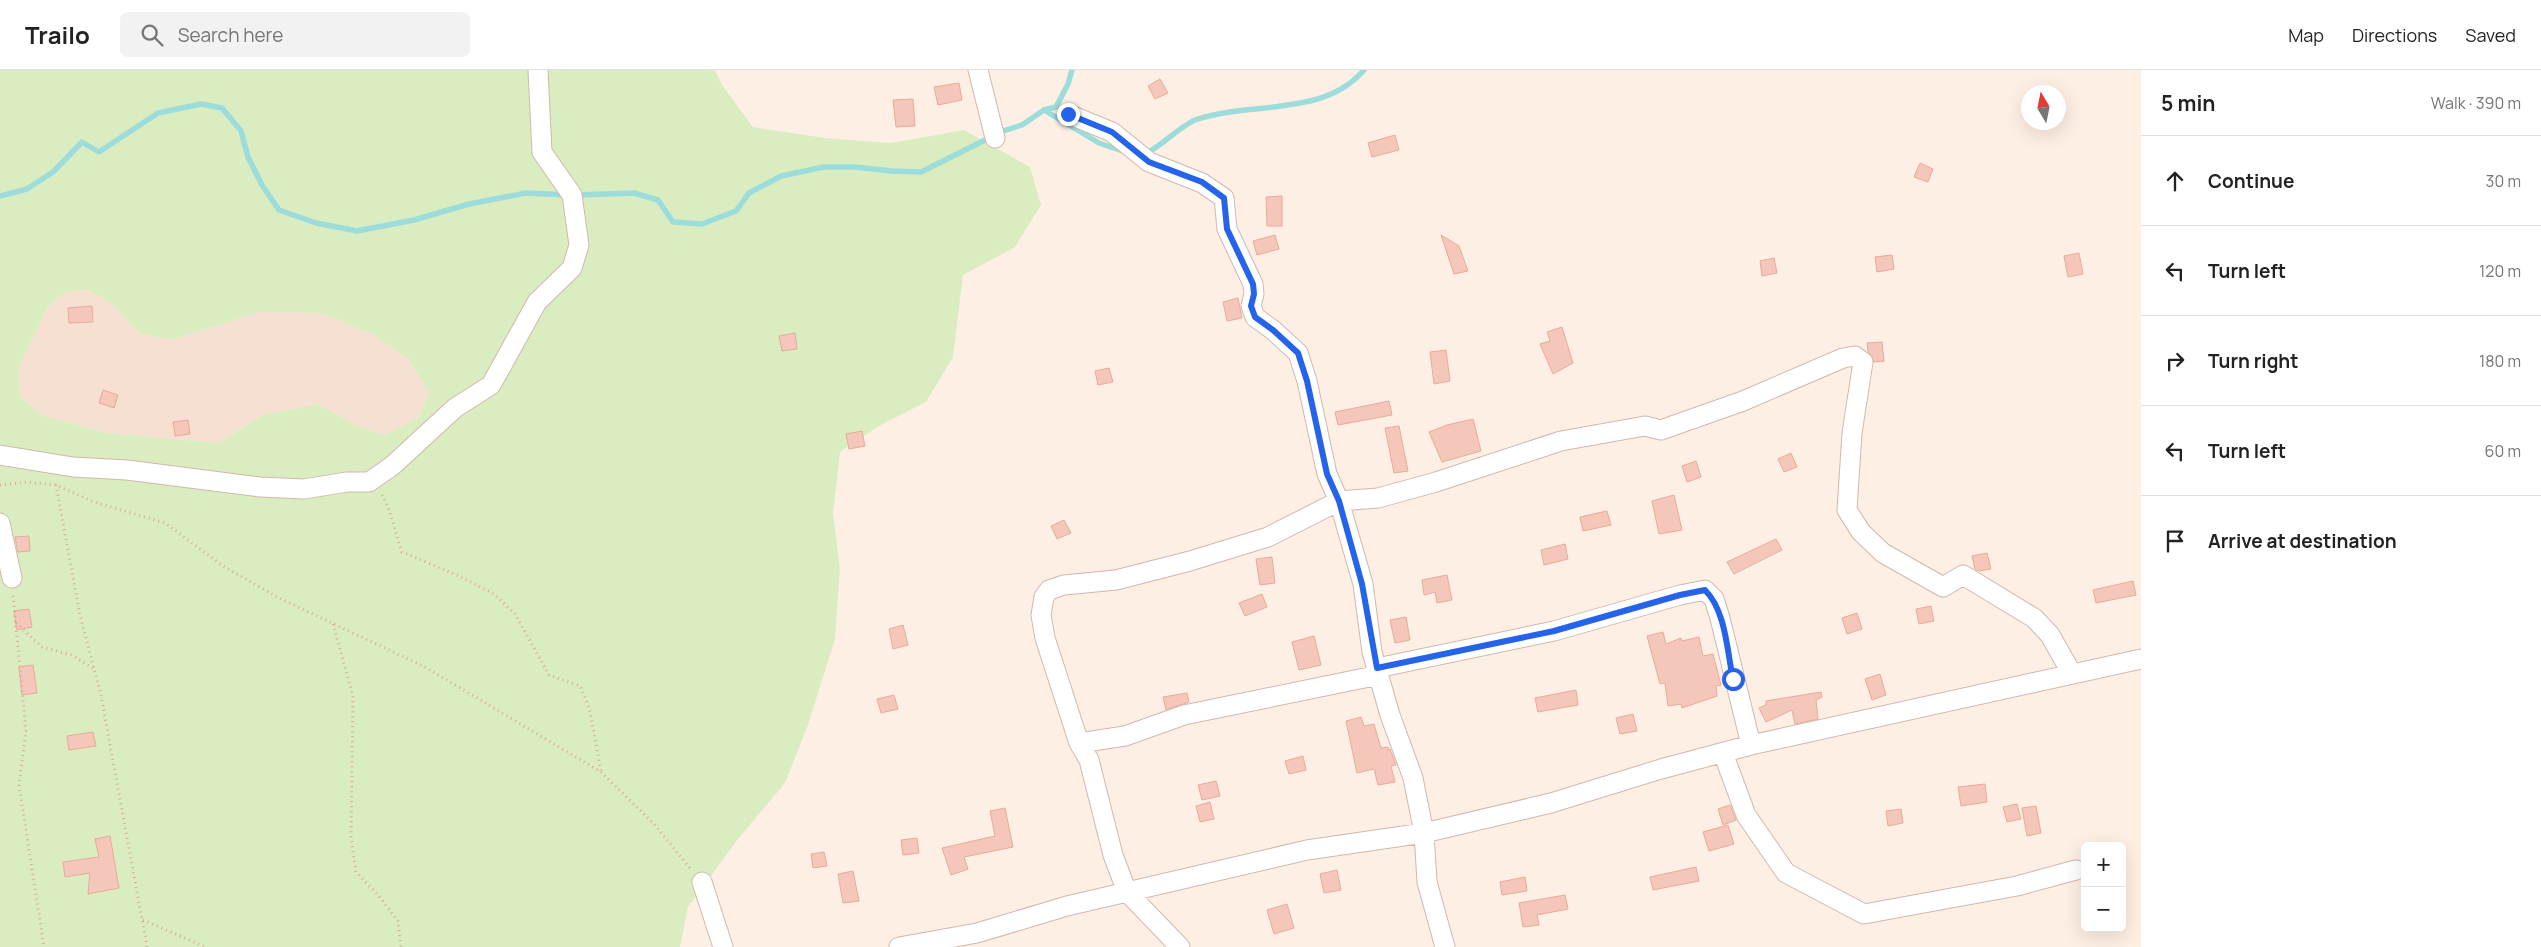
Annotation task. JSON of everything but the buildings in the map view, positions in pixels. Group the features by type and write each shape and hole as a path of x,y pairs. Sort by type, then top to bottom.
{"street":[{"path":"0,455 73,467 128,470 260,487 304,490 347,482 369,482 392,466 456,408 491,385 537,302 572,268 579,246 572,195 542,152 538,70"},
{"path":"978,70 995,138"},
{"path":"1068,114 1112,132 1149,162 1202,182 1224,198 1227,229 1253,284 1254,294 1251,306 1255,317 1273,330 1298,353 1307,381 1327,474 1339,501 1362,584 1378,671 1390,715 1413,778 1424,833 1427,882 1445,947"},
{"path":"1180,947 1127,892 1113,855 1089,760 1079,743 1045,638 1041,615 1044,597 1049,590 1064,585 1116,580 1268,538 1339,501 1378,498 1436,482 1561,441 1636,428 1661,430 1743,401 1843,358 1855,356 1863,362 1852,433 1847,510 1861,532 1883,553 1943,587 1963,575 2034,618 2050,635 2072,674"},
{"path":"0,523 12,578"},
{"path":"1079,743 1125,736 1184,716 1554,631 1680,595 1705,590 1714,599 1720,618 1751,745"},
{"path":"899,947 977,933 1067,906 1307,850 1424,833 1551,803 1661,768 1751,745 2141,659"},
{"path":"1723,752 1746,815 1786,872 1864,914 2017,886 2076,870"},
{"path":"702,882 723,947"}],"path":[{"path":"0,485 27,482 56,485 94,502 165,523 224,566 280,598 425,667 601,772 654,824 702,882"},
{"path":"369,482 381,492 389,507 394,532 402,552 451,572 494,594 515,614 549,674 580,686 589,707 601,772"},
{"path":"56,485 80,614 94,668 147,947"},
{"path":"12,578 26,731 19,785 44,947"},
{"path":"16,622 42,647 71,655 94,668"},
{"path":"333,624 352,696 351,838 356,872 379,896 398,921 401,947"},
{"path":"142,920 205,947"}],"shaded area":[{"path":"87,290 112,304 141,334 172,340 258,312 321,313 374,335 409,360 429,392 419,417 385,435 355,425 319,404 262,415 219,443 107,433 44,416 20,397 19,367 48,307 66,292"}],"green space":[{"path":"0,70 715,70 722,85 753,127 825,138 891,143 964,130 1030,167 1041,205 1015,247 963,275 953,357 926,402 879,426 840,452 833,513 840,568 835,639 808,725 785,783 738,839 688,907 680,947 0,947","holes":["87,290 112,304 141,334 172,340 258,312 321,313 374,335 409,360 429,392 419,417 385,435 355,425 319,404 262,415 219,443 107,433 44,416 20,397 19,367 48,307 66,292"]}],"waterway":[{"path":"576,195 634,193 658,200 673,222 702,224 736,211 749,193 781,176 824,167 855,167 921,172 1003,131 1022,125 1044,110 1056,107 1068,84 1072,70"},
{"path":"1145,154 1195,120 1216,114 1307,102 1328,95 1347,85 1364,70"},
{"path":"0,196 27,189 53,172 82,142 99,152 158,113 201,104 222,108 241,131 248,157 262,185 279,210 316,223 357,231 414,220 469,204 526,193 567,195"},
{"path":"1044,110 1099,143 1128,153"}],"route":[{"path":"1068,114 1112,132 1149,162 1202,182 1224,198 1227,229 1253,284 1254,294 1251,306 1255,317 1273,330 1298,353 1307,381 1327,474 1339,501 1362,584 1372,652 1377,668 1554,631 1680,595 1705,590 1714,599 1720,618 1733,679"}]}
